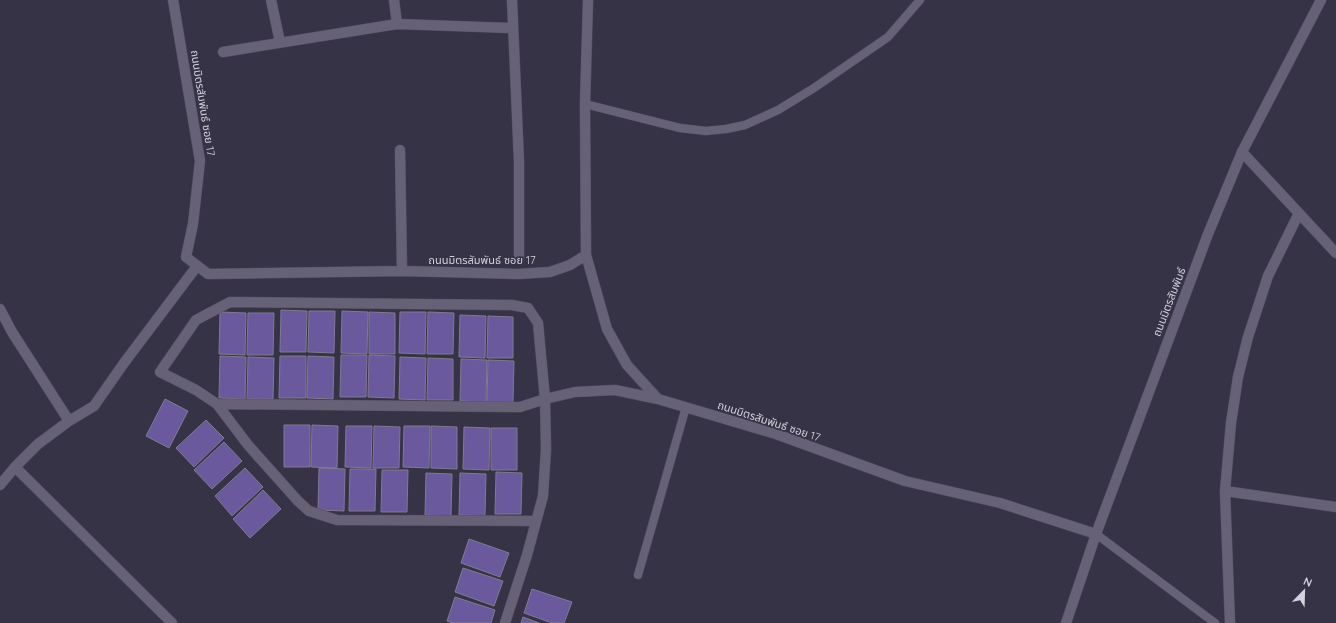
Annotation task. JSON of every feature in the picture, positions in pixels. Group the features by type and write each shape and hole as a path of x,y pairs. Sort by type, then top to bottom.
{"street":[{"name":"ถนนมิตรสัมพันธ์ ซอย 17","path":"174,0 200,161 193,224 186,257 208,274 402,271 518,274 550,272 570,265 586,255"},
{"path":"271,0 280,42"},
{"path":"394,0 397,24"},
{"path":"512,0 519,162 520,259"},
{"path":"588,0 585,104 586,255 607,329 627,365 658,399"},
{"name":"ถนนมิตรสัมพันธ์","path":"1066,623 1096,534 1185,294 1242,152 1321,0"},
{"path":"223,52 397,24 513,28"},
{"path":"400,150 402,271"},
{"path":"1242,152 1336,253"},
{"path":"1230,623 1225,490 1231,423 1238,377 1248,337 1268,276 1299,213"},
{"path":"0,486 15,467 38,444 69,421 94,406 124,363 197,266"},
{"path":"505,623 527,555 543,496 546,449 538,323 528,308 512,305 230,302 196,320 160,372 196,390 217,404 248,445 298,501 309,511 337,520 536,521"},
{"path":"0,309 12,332 69,421"},
{"name":"ถนนมิตรสัมพันธ์ ซอย 17","path":"217,404 520,407 544,399 575,392 615,390 658,399 686,407 776,434 905,481 1000,504 1096,534"},
{"path":"15,467 172,623"},
{"path":"1225,490 1336,507"}],"lane":[{"path":"585,104 693,130 706,131 745,125 778,110 814,88 888,37 920,0"},
{"path":"638,575 686,407"},
{"path":"1096,534 1215,623"}],"building":[{"path":"281,310 307,311 306,352 280,352"},
{"path":"309,311 335,311 334,353 308,352"},
{"path":"342,311 368,312 367,354 341,353"},
{"path":"220,312 246,313 245,355 219,354"},
{"path":"369,312 395,313 395,354 369,354"},
{"path":"400,312 426,312 425,354 399,353"},
{"path":"428,312 454,313 453,354 427,354"},
{"path":"248,313 274,313 273,355 247,355"},
{"path":"460,315 486,316 485,358 459,357"},
{"path":"488,316 513,317 513,358 487,358"},
{"path":"341,355 367,355 366,397 340,397"},
{"path":"369,355 395,356 394,398 368,397"},
{"path":"220,356 246,357 245,399 219,398"},
{"path":"280,356 306,356 306,398 279,398"},
{"path":"308,356 334,357 333,399 307,398"},
{"path":"248,357 274,358 273,399 247,399"},
{"path":"400,357 426,358 425,400 399,399"},
{"path":"428,358 453,359 453,400 427,400"},
{"path":"461,359 487,360 486,402 460,401"},
{"path":"488,360 514,361 513,402 487,402"},
{"path":"165,399 188,411 169,448 146,436"},
{"path":"206,420 224,438 194,467 176,448"},
{"path":"284,425 310,425 310,467 284,467"},
{"path":"312,425 338,426 337,468 311,467"},
{"path":"346,426 372,426 371,468 345,467"},
{"path":"374,426 400,427 399,468 373,468"},
{"path":"404,426 430,426 429,468 403,467"},
{"path":"431,426 457,427 457,469 431,468"},
{"path":"464,427 490,428 489,470 463,469"},
{"path":"491,428 517,428 517,470 491,470"},
{"path":"224,442 242,461 212,489 194,470"},
{"path":"245,468 263,487 232,516 215,496"},
{"path":"319,468 345,469 344,511 318,510"},
{"path":"350,469 376,469 375,511 349,511"},
{"path":"382,470 408,470 407,512 381,512"},
{"path":"496,472 522,473 521,514 495,514"},
{"path":"426,473 452,474 451,516 425,515"},
{"path":"460,473 486,474 485,516 459,515"},
{"path":"263,490 281,509 250,538 233,519"},
{"path":"469,539 509,553 500,577 461,563"},
{"path":"463,568 503,581 494,606 455,592"},
{"path":"532,589 572,602 564,623 552,623 524,613"},
{"path":"455,597 495,610 491,623 453,623 447,621"},
{"path":"523,617 539,623 521,623"}]}
